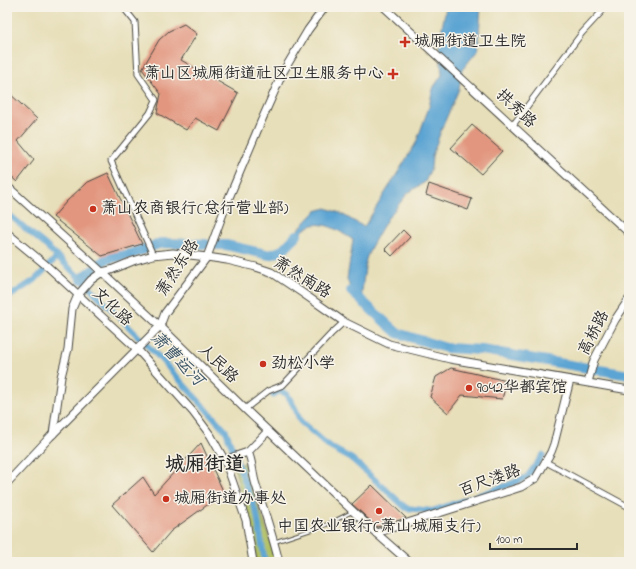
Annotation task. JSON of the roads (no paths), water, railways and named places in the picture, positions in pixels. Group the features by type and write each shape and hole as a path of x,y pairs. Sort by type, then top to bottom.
{"street":[{"path":"123,7 135,22 138,74 156,100 150,112 112,161 153,255"},
{"name":"萧然东路","path":"7,483 53,434 160,326 165,313 206,257 237,179 283,72 308,30 324,7"},
{"name":"拱秀路","path":"384,7 629,232"},
{"path":"513,124 582,33 606,7"},
{"name":"人民路","path":"7,186 160,326 268,431 376,533 409,562"},
{"name":"文化路","path":"7,233 79,293 138,348 193,412 211,436 224,460 246,520 254,562"},
{"name":"萧然南路","path":"53,434 61,377 68,348 72,310 79,293 91,280 102,272 153,255 173,253 206,257 256,267 272,272 344,322 389,344 450,359 629,390"},
{"name":"高桥路","path":"588,382 594,360 615,320 629,299"},
{"path":"245,409 268,391 283,385 344,322"},
{"name":"百尺溇路","path":"376,533 521,487 536,478 546,462 554,444 570,380"},
{"path":"224,460 248,452 268,431"},
{"path":"248,452 251,457 255,483 280,562"},
{"path":"546,462 629,507"}],"lane":[{"path":"274,542 326,525 354,511"}],"water":[{"path":"446,7 481,7 478,50 462,70 459,89 442,128 432,156 431,168 425,182 408,193 387,219 371,247 366,259 361,300 351,291 347,279 353,240 343,233 325,225 314,225 308,227 298,236 294,234 316,211 326,208 340,213 364,227 416,143 429,107 433,88 442,75 439,43"}],"waterway":[{"name":"萧曹运河","path":"7,213 44,244 81,279 156,354 226,431 257,515 265,562"},
{"path":"217,245 226,245 270,255 283,250 297,235"},
{"path":"101,263 106,259 131,254 161,243 206,244"},
{"path":"7,298 35,280 57,257"},
{"path":"81,279 93,270"},
{"path":"351,291 397,333 446,348 482,350 629,375"},
{"path":"273,395 280,391 287,394 300,421 330,447 352,459 406,508 432,511 508,485 527,477 543,455"}],"place":[{"name":"城厢街道卫生院","path":"405,42"},
{"name":"萧山区城厢街道社区卫生服务中心","path":"393,74"},
{"name":"萧山农商银行(总行营业部)","path":"93,209"},
{"name":"劲松小学","path":"263,364"},
{"name":"9042华都宾馆","path":"469,388"},
{"name":"城厢街道办事处","path":"166,499"},
{"name":"中国农业银行(萧山城厢支行)","path":"379,511"}],"district":[{"name":"城厢街道","path":"205,465"}]}
